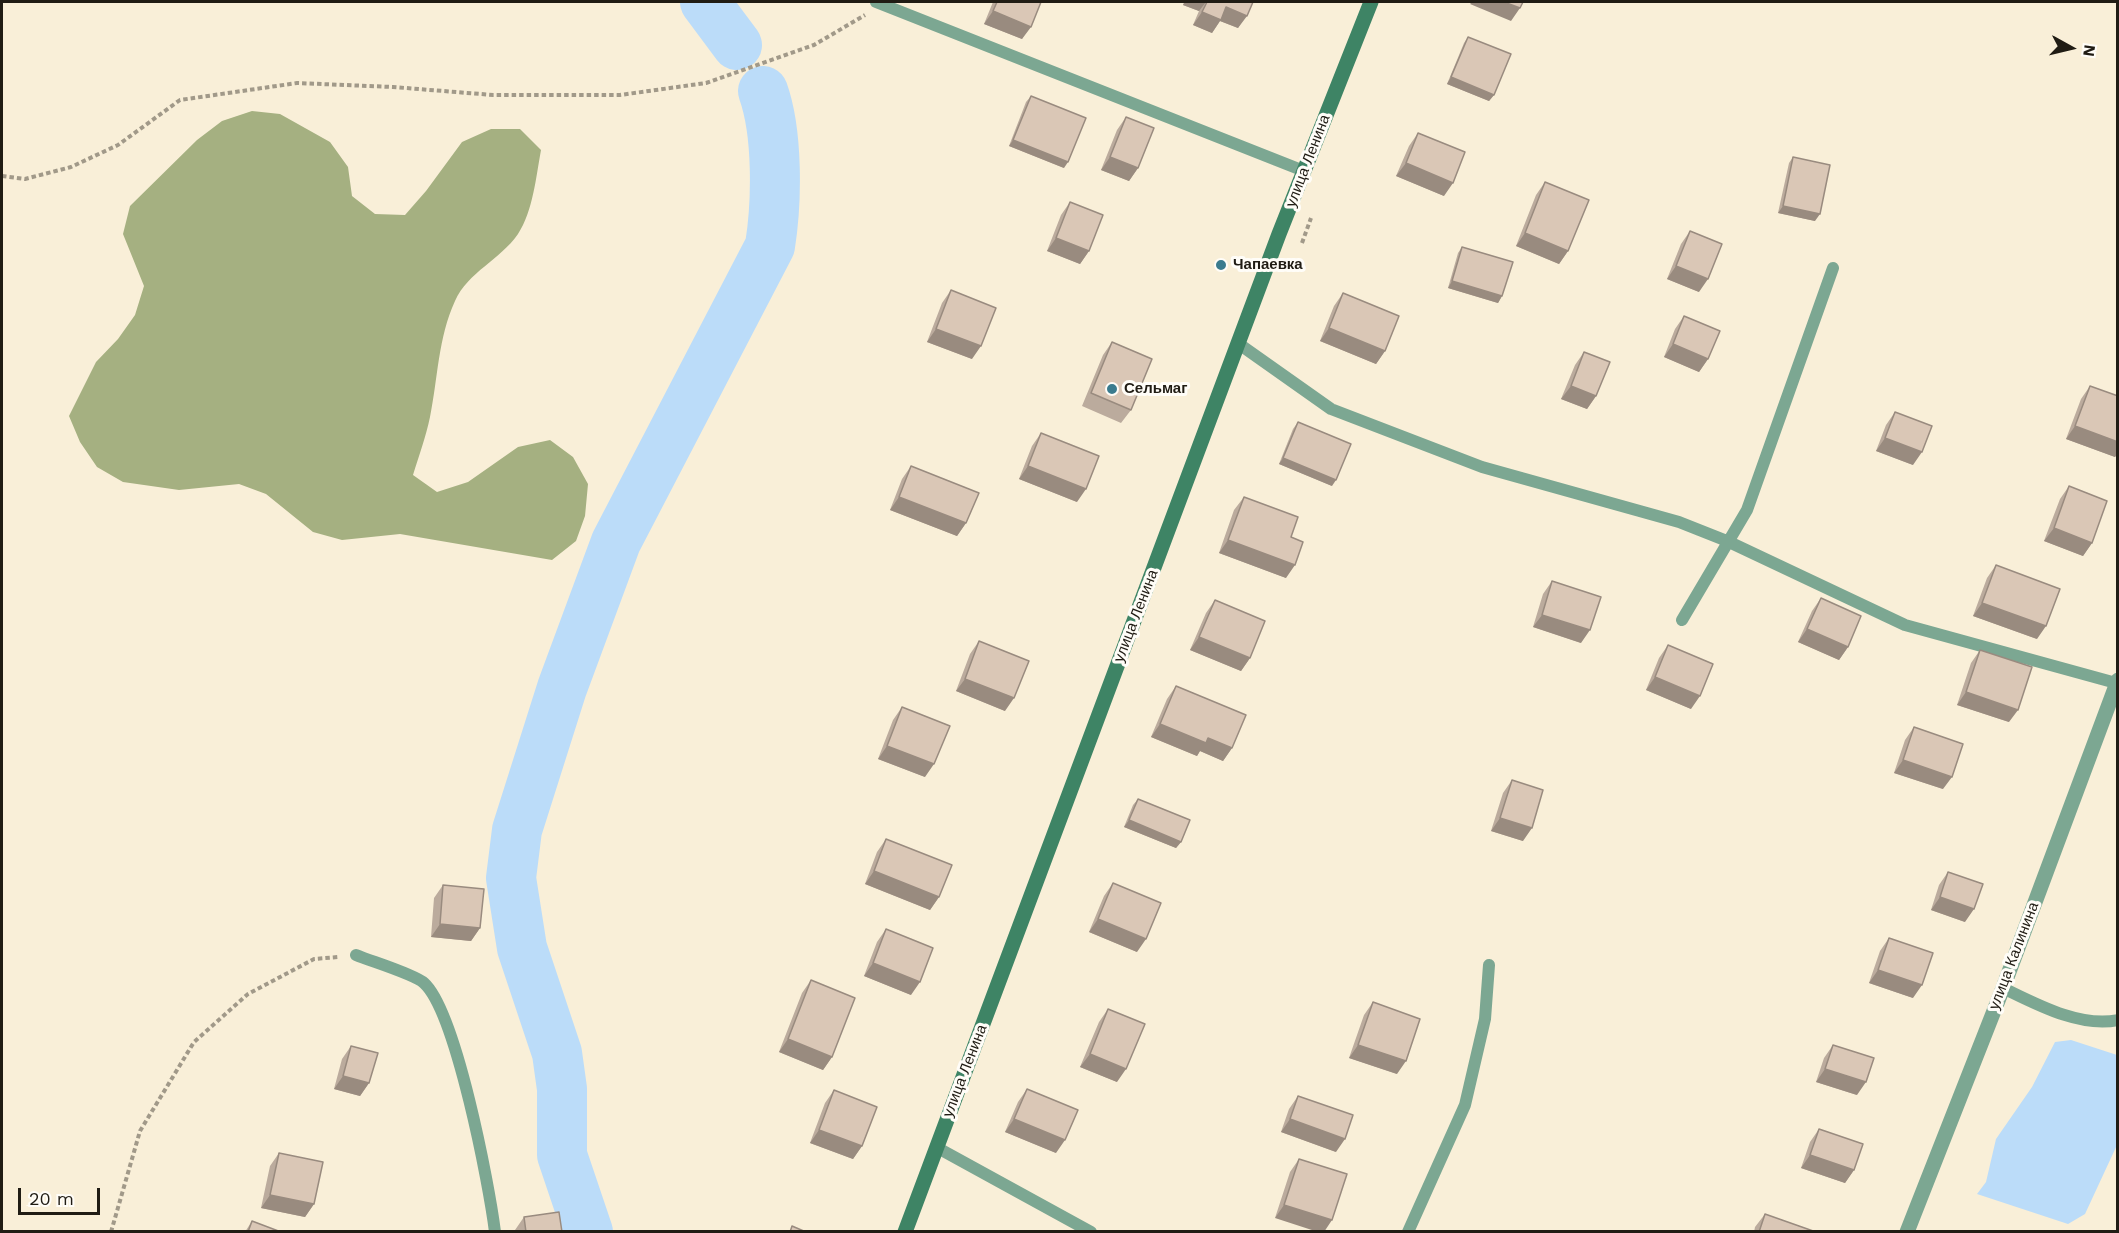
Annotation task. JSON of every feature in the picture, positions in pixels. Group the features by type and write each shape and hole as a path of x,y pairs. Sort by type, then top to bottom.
{"street":[{"name":"улица Ленина","path":"905,1232 1304,171 1371,2"},
{"name":"улица Калинина","path":"1907,1232 2003,988 2117,681"}],"lane":[{"path":"880,3 1304,171"},
{"path":"1682,620 1747,510 1833,268"},
{"path":"1239,344 1331,409 1482,467 1679,522 1727,541 1905,625 2117,681"},
{"path":"356,955 423,982 447,1021 488,1178 495,1232"},
{"path":"1408,1232 1466,1106 1485,1019 1489,965"},
{"path":"2003,988 2045,1009 2103,1023 2118,1020"},
{"path":"936,1147 1091,1232"}],"path":[{"path":"2,176 25,179 71,167 118,145 180,100 297,83 505,95 620,95 706,83 814,45 880,3"},
{"path":"111,1232 140,1131 194,1042 248,994 314,959 356,955"}],"green space":[{"path":"252,111 280,114 330,142 348,167 352,196 375,214 405,215 462,142 491,129 520,129 541,150 533,194 518,234 468,282 449,315 430,417 413,475 437,492 468,482 518,447 550,440 573,457 588,484 585,516 576,541 552,560 400,534 342,540 313,532 266,494 239,484 179,490 123,482 97,467 80,442 69,416 96,362 118,339 135,315 144,286 123,234 130,206 197,140 222,121"}],"water":[{"path":"2071,1040 2117,1055 2117,1145 2085,1214 2068,1224 1977,1194 1986,1182 1996,1139 2032,1087 2055,1042"}],"building":[{"path":"997,2 1041,2 1031,27 993,11"},
{"path":"1207,2 1253,2 1247,16 1226,7 1221,20 1202,12"},
{"path":"1504,2 1523,2 1520,8"},
{"path":"1468,37 1511,54 1494,95 1451,77"},
{"path":"1031,96 1086,118 1068,162 1013,140"},
{"path":"1126,117 1154,128 1138,168 1110,157"},
{"path":"1418,133 1465,152 1453,183 1406,163"},
{"path":"1793,157 1830,165 1820,214 1783,206"},
{"path":"1545,182 1589,200 1568,251 1525,233"},
{"path":"1070,202 1103,215 1089,251 1056,238"},
{"path":"1690,231 1722,244 1708,279 1676,266"},
{"path":"1462,247 1513,262 1502,296 1452,281"},
{"path":"951,290 996,308 981,346 936,329"},
{"path":"1343,293 1399,316 1385,351 1329,328"},
{"path":"1684,316 1720,331 1708,359 1673,344"},
{"name":"Сельмаг","path":"1112,342 1152,359 1131,410 1091,393"},
{"path":"1584,352 1610,362 1596,396 1571,386"},
{"path":"2090,386 2118,396 2118,442 2075,426"},
{"path":"1895,412 1932,426 1922,452 1885,438"},
{"path":"1298,422 1351,444 1336,480 1283,458"},
{"path":"1041,433 1099,456 1086,489 1028,466"},
{"path":"911,466 979,493 966,523 899,497"},
{"path":"2069,486 2107,501 2092,543 2054,528"},
{"path":"1244,497 1298,517 1291,537 1303,542 1295,565 1228,540"},
{"path":"1996,565 2060,589 2046,626 1982,603"},
{"path":"1552,581 1601,597 1590,630 1542,615"},
{"path":"1821,598 1861,616 1848,647 1807,629"},
{"path":"1215,600 1265,621 1250,658 1199,637"},
{"path":"979,641 1029,661 1014,698 965,679"},
{"path":"1668,645 1713,664 1700,696 1655,677"},
{"path":"1980,650 2032,667 2018,710 1966,692"},
{"path":"1176,686 1246,715 1232,748 1208,738 1206,743 1160,724"},
{"path":"902,707 950,726 934,764 887,746"},
{"path":"1914,727 1963,744 1952,777 1903,760"},
{"path":"1512,780 1543,790 1532,828 1500,818"},
{"path":"1138,799 1190,820 1181,842 1129,820"},
{"path":"886,839 952,865 939,897 874,871"},
{"path":"1948,872 1983,884 1974,909 1940,897"},
{"path":"1113,883 1161,903 1146,939 1098,919"},
{"path":"443,885 484,889 480,928 440,924"},
{"path":"886,929 933,948 920,982 873,963"},
{"path":"1889,938 1933,953 1922,985 1878,970"},
{"path":"811,980 855,998 832,1057 788,1039"},
{"path":"1373,1002 1420,1019 1406,1061 1358,1045"},
{"path":"1108,1009 1145,1024 1126,1069 1090,1054"},
{"path":"1833,1045 1874,1058 1866,1082 1825,1069"},
{"path":"351,1046 378,1053 369,1083 343,1076"},
{"path":"1027,1089 1078,1110 1065,1140 1014,1119"},
{"path":"834,1090 877,1107 862,1146 819,1130"},
{"path":"1298,1096 1353,1115 1345,1139 1290,1119"},
{"path":"1819,1129 1863,1144 1854,1170 1810,1155"},
{"path":"279,1153 323,1162 314,1204 270,1195"},
{"path":"1299,1159 1347,1174 1332,1220 1284,1205"},
{"path":"559,1212 562,1232 526,1232 524,1217"},
{"path":"1765,1214 1816,1232 1759,1232"},
{"path":"252,1221 281,1232 248,1232"},
{"path":"792,1226 806,1232 790,1232"}],"waterway":[{"path":"705,2 737,45"},
{"path":"588,1232 562,1155 562,1089 557,1053 522,948 511,878 517,830 562,688 616,542 770,246 775,168 771,127 763,91"}],"place":[{"name":"Чапаевка","path":"1221,265"},
{"name":"Сельмаг","path":"1112,389"}]}
